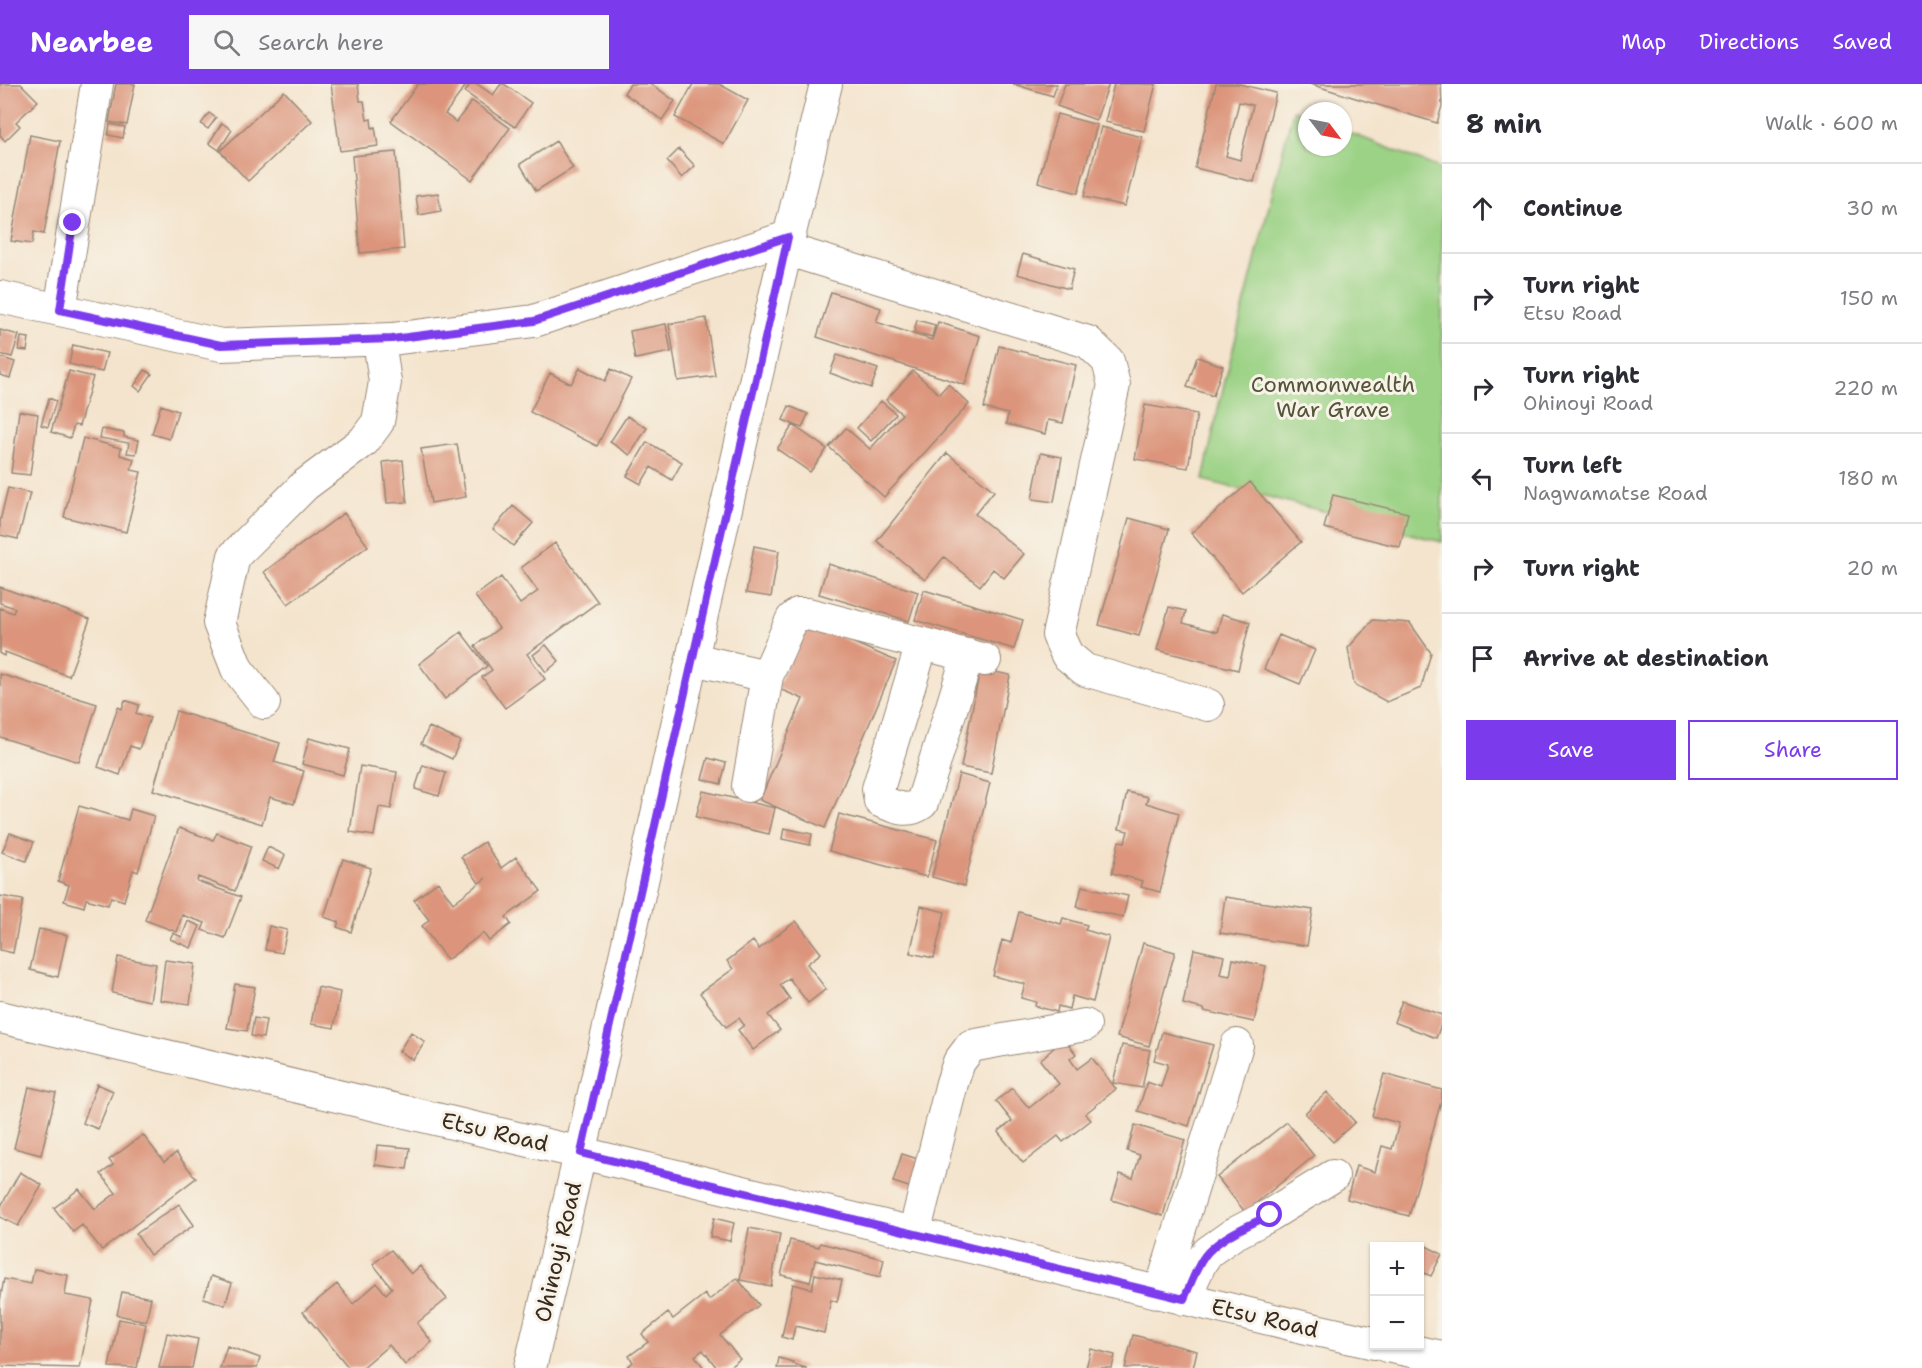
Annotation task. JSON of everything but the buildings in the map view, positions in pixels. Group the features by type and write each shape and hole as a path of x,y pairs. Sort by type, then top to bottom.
{"street":[{"path":"60,310 98,84"},
{"name":"Ohinoyi Road","path":"530,1368 581,1153 787,243 826,84"},
{"path":"0,297 221,345 379,340 534,321 787,243 1088,342 1108,361 1114,385 1058,634 1067,655 1085,669 1208,705"},
{"path":"264,703 237,669 219,623 234,556 305,485 364,441 378,422 385,382 379,340"},
{"path":"748,786 767,676 792,619 798,614 808,614 976,658 922,803 914,809 903,809 880,801 878,789 922,644"},
{"path":"693,660 767,676"},
{"name":"Etsu Road","path":"0,1017 581,1153 1370,1342"},
{"path":"914,1234 952,1083 959,1062 971,1046 1084,1025"},
{"path":"1172,1296 1237,1045"},
{"path":"1172,1296 1208,1252 1232,1234 1270,1215 1333,1176"},
{"path":"1407,1350 1442,1357"}],"green space":[{"name":"Commonwealth War Grave","path":"1293,110 1298,112 1298,156 1352,156 1352,134 1442,169 1442,542 1203,480 1218,409"}],"route":[{"path":"73,223 60,310 221,345 392,339 534,321 788,237 581,1153 1184,1299 1208,1252 1232,1234 1270,1215"}]}
